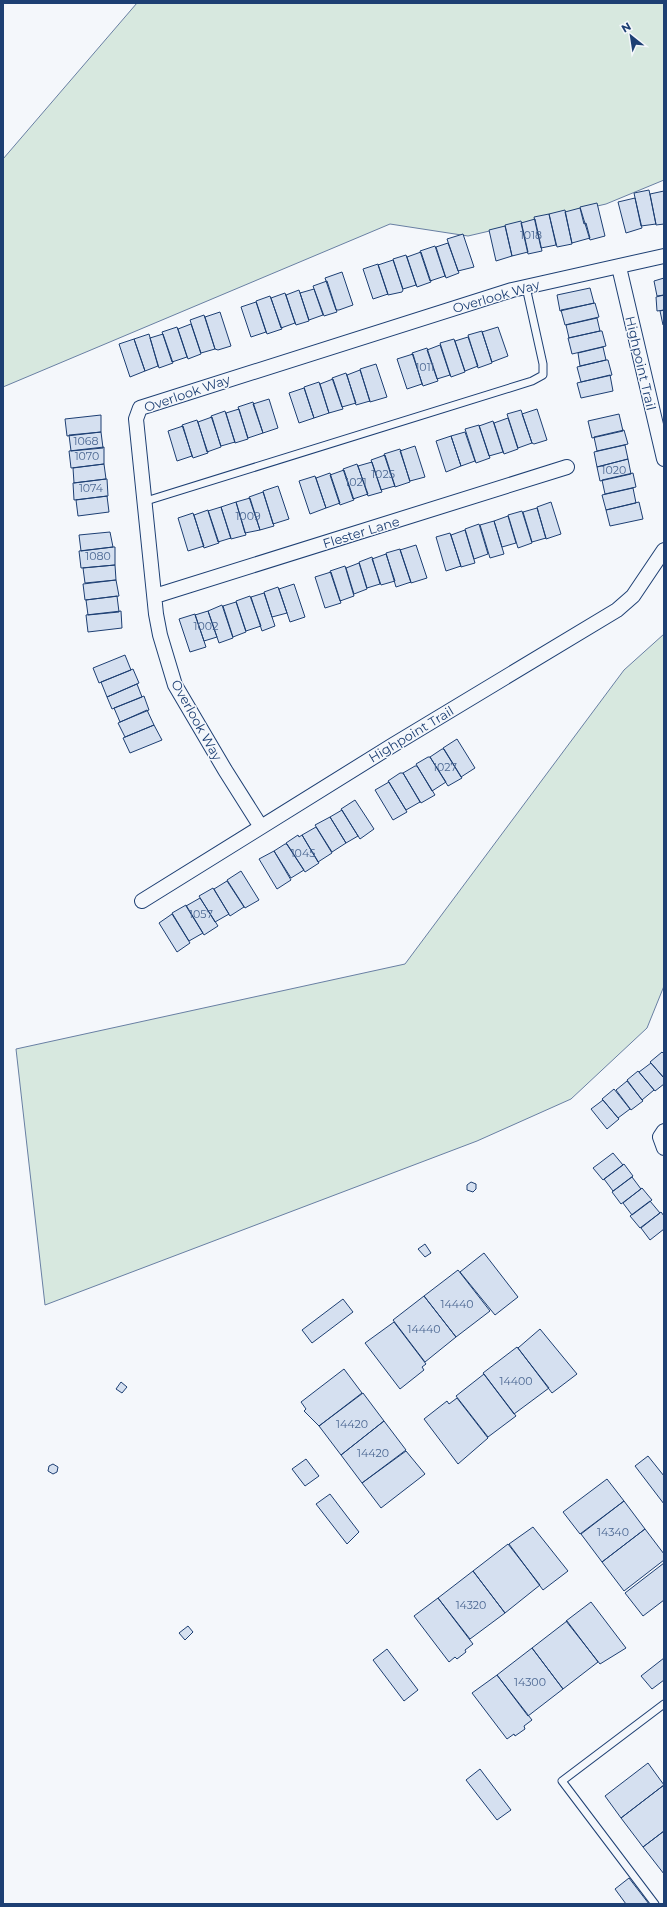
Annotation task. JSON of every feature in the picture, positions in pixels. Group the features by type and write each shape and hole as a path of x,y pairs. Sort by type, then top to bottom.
{"street":[{"name":"Overlook Way","path":"261,827 225,770 175,685 160,635 136,419 140,408 526,287 664,256"},
{"name":"Highpoint Trail","path":"619,267 664,459"},
{"name":"Flester Lane","path":"155,596 567,467"},
{"name":"Highpoint Trail","path":"142,901 393,745 617,610 633,596 664,550"},
{"path":"664,1131 660,1137 664,1148"}],"lane":[{"path":"146,501 537,378 542,375 543,364 526,287"},
{"path":"655,1904 562,1781 664,1704"}],"shaded area":[{"path":"137,3 664,3 664,180 606,204 468,236 390,224 3,387 3,159"},
{"path":"664,634 664,986 647,1028 571,1099 477,1141 45,1305 16,1049 405,964 624,670"}],"building":[{"path":"649,190 656,224 641,226 634,193"},
{"path":"664,191 664,224 656,225 650,194"},
{"path":"635,198 642,228 626,233 618,202"},
{"path":"597,203 605,236 590,240 580,207"},
{"path":"580,208 584,224 586,223 590,238 572,243 565,212"},
{"path":"565,210 572,244 557,247 549,214"},
{"path":"549,214 556,245 541,248 534,217"},
{"path":"535,219 542,251 528,254 521,223"},
{"path":"521,221 528,252 512,256 505,225"},
{"path":"505,226 512,256 496,261 489,230"},
{"path":"463,234 474,267 458,271 447,239"},
{"path":"448,243 459,273 446,278 436,247"},
{"path":"435,246 445,276 430,281 420,251"},
{"path":"421,252 431,282 417,287 407,257"},
{"path":"406,255 416,285 403,289 393,259"},
{"path":"393,260 403,290 402,292 388,295 378,265"},
{"path":"378,264 388,294 373,299 363,269"},
{"path":"342,272 353,305 336,310 325,278"},
{"path":"664,278 664,295 657,296 654,281"},
{"path":"327,281 337,312 324,316 313,286"},
{"path":"590,288 594,303 560,311 557,295"},
{"path":"314,289 323,315 309,320 300,293"},
{"path":"299,290 309,321 296,325 286,295"},
{"path":"285,293 295,323 281,328 271,298"},
{"path":"664,295 664,310 657,311 656,297"},
{"path":"270,296 282,329 267,334 256,301"},
{"path":"256,302 266,332 251,337 241,307"},
{"path":"595,303 599,317 565,325 561,310"},
{"path":"664,310 664,324 663,325 660,311"},
{"path":"220,312 231,346 218,350 215,349 205,317"},
{"path":"204,315 215,349 201,353 190,320"},
{"path":"597,318 600,331 569,338 566,325"},
{"path":"191,324 201,354 188,359 178,329"},
{"path":"177,327 187,357 172,362 162,332"},
{"path":"498,327 508,356 492,362 482,332"},
{"path":"482,331 492,363 478,368 468,335"},
{"path":"602,331 606,346 572,354 568,338"},
{"path":"149,334 158,366 145,371 134,339"},
{"path":"163,334 173,363 159,368 150,338"},
{"path":"468,337 478,366 465,371 455,341"},
{"path":"134,339 145,371 130,377 119,344"},
{"path":"454,339 465,372 451,377 440,343"},
{"path":"440,345 450,375 437,379 427,350"},
{"path":"603,347 606,360 580,366 578,353"},
{"path":"427,348 438,381 423,386 412,353"},
{"path":"413,354 422,384 407,389 397,359"},
{"path":"608,360 612,375 581,382 577,367"},
{"path":"376,364 387,397 370,402 360,369"},
{"path":"360,370 370,401 356,405 347,375"},
{"path":"346,373 356,403 342,407 332,378"},
{"path":"610,375 613,391 581,398 577,383"},
{"path":"333,379 343,409 329,413 320,384"},
{"path":"319,382 329,413 314,418 304,387"},
{"path":"304,388 314,418 299,423 289,393"},
{"path":"269,399 278,428 263,433 253,404"},
{"path":"253,402 263,433 248,438 238,407"},
{"path":"239,409 248,439 235,443 226,413"},
{"path":"537,409 547,440 534,444 532,443 522,414"},
{"path":"521,410 532,443 518,448 507,414"},
{"path":"225,411 235,442 221,446 211,416"},
{"path":"619,414 623,431 592,438 588,421"},
{"path":"101,415 101,432 67,436 65,419"},
{"path":"212,417 221,447 207,452 198,422"},
{"path":"508,418 518,449 504,454 494,423"},
{"path":"197,420 208,453 193,458 182,425"},
{"path":"493,421 503,452 489,456 479,426"},
{"path":"479,425 490,458 476,463 465,429"},
{"path":"183,426 192,456 177,461 168,431"},
{"path":"624,430 628,444 597,451 594,437"},
{"path":"101,432 103,448 71,451 69,435"},
{"path":"465,432 475,461 461,466 451,436"},
{"path":"451,436 461,466 446,472 436,441"},
{"path":"625,445 628,459 597,467 594,452"},
{"path":"415,446 425,477 410,481 400,451"},
{"path":"104,447 104,464 71,468 69,451"},
{"path":"400,449 410,482 395,487 384,454"},
{"path":"385,455 395,486 381,490 371,460"},
{"path":"628,459 631,474 600,481 597,467"},
{"path":"372,462 382,492 368,496 358,466"},
{"path":"104,464 106,479 74,483 73,468"},
{"path":"357,464 368,494 353,499 343,469"},
{"path":"344,470 354,500 340,505 330,475"},
{"path":"330,473 340,503 326,508 316,478"},
{"path":"633,473 636,487 605,494 602,480"},
{"path":"315,476 326,508 310,514 299,481"},
{"path":"107,479 108,496 74,500 73,483"},
{"path":"278,486 289,519 273,524 263,491"},
{"path":"633,488 636,503 606,510 602,495"},
{"path":"263,492 274,526 260,530 249,497"},
{"path":"107,496 109,512 78,516 76,500"},
{"path":"250,498 260,530 245,533 236,502"},
{"path":"236,502 246,535 231,539 221,507"},
{"path":"551,502 561,534 546,539 537,507"},
{"path":"639,502 643,519 610,526 606,510"},
{"path":"221,507 231,538 218,542 208,511"},
{"path":"537,508 546,538 532,542 523,512"},
{"path":"208,510 219,543 204,548 194,515"},
{"path":"522,511 532,543 518,548 508,515"},
{"path":"193,513 204,546 188,551 178,518"},
{"path":"508,516 516,543 502,547 494,521"},
{"path":"494,521 504,554 490,558 480,525"},
{"path":"479,524 488,554 474,559 465,529"},
{"path":"465,530 475,563 461,567 451,535"},
{"path":"110,532 113,547 81,551 79,535"},
{"path":"450,533 461,566 446,571 436,537"},
{"path":"416,545 427,578 411,583 400,550"},
{"path":"115,547 115,565 81,568 79,551"},
{"path":"400,549 411,582 396,587 386,553"},
{"path":"386,554 395,581 381,585 372,559"},
{"path":"372,557 380,584 367,588 359,562"},
{"path":"359,563 367,589 354,594 346,568"},
{"path":"115,565 116,580 85,583 83,568"},
{"path":"345,566 354,596 340,601 330,571"},
{"path":"331,572 341,603 325,608 315,577"},
{"path":"116,580 119,596 85,600 83,584"},
{"path":"294,584 305,617 290,622 279,589"},
{"path":"278,587 287,613 272,617 264,592"},
{"path":"264,593 275,626 262,631 251,597"},
{"path":"117,596 119,612 88,615 86,600"},
{"path":"250,596 261,626 246,631 236,601"},
{"path":"236,602 246,632 233,637 223,606"},
{"path":"222,605 233,638 219,643 208,611"},
{"path":"121,611 122,628 88,632 86,615"},
{"path":"208,611 217,637 204,641 195,615"},
{"path":"195,614 206,647 190,652 179,619"},
{"path":"125,655 131,670 99,683 93,668"},
{"path":"133,669 139,683 107,697 101,682"},
{"path":"137,684 142,697 112,709 107,697"},
{"path":"144,696 149,710 120,722 114,708"},
{"path":"147,710 154,725 125,737 118,723"},
{"path":"154,725 162,740 130,753 123,738"},
{"path":"457,739 475,768 461,777 443,748"},
{"path":"444,749 462,778 448,786 430,757"},
{"path":"430,757 446,782 432,791 416,764"},
{"path":"417,766 435,795 421,803 403,773"},
{"path":"400,773 403,773 420,802 406,810 388,781"},
{"path":"389,782 407,812 393,820 375,790"},
{"path":"355,800 374,829 360,839 341,809"},
{"path":"342,810 358,836 346,843 330,817"},
{"path":"330,817 346,843 332,852 315,825"},
{"path":"316,827 332,853 318,862 302,835"},
{"path":"298,835 299,837 302,835 319,863 305,872 286,843"},
{"path":"287,844 304,870 291,878 274,851"},
{"path":"274,851 291,880 277,889 259,859"},
{"path":"241,871 259,900 245,908 227,880"},
{"path":"227,881 244,907 230,916 214,889"},
{"path":"213,888 229,914 215,922 199,896"},
{"path":"200,898 218,926 204,935 186,906"},
{"path":"186,905 203,933 189,941 172,913"},
{"path":"172,914 190,943 177,952 159,923"},
{"path":"662,1052 664,1054 664,1078 650,1062"},
{"path":"651,1063 664,1078 664,1084 655,1091 639,1072"},
{"path":"638,1071 654,1090 642,1100 627,1080"},
{"path":"627,1081 643,1101 631,1110 616,1090"},
{"path":"614,1089 630,1109 618,1118 602,1099"},
{"path":"603,1100 619,1119 607,1129 591,1109"},
{"path":"613,1153 623,1165 603,1180 593,1168"},
{"path":"624,1164 633,1176 613,1191 604,1179"},
{"path":"632,1177 641,1189 621,1204 612,1192"},
{"path":"471,1182 476,1184 476,1189 473,1192 467,1190 467,1185"},
{"path":"642,1188 652,1200 632,1215 623,1203"},
{"path":"650,1201 660,1213 640,1228 630,1216"},
{"path":"661,1212 664,1216 664,1229 650,1240 641,1228"},
{"path":"425,1244 431,1253 425,1257 418,1249"},
{"path":"484,1253 518,1297 495,1315 460,1272"},
{"path":"458,1270 490,1311 456,1337 424,1296"},
{"path":"424,1296 456,1337 425,1362 393,1320"},
{"path":"343,1299 353,1312 312,1343 302,1330"},
{"path":"394,1322 426,1364 422,1367 424,1370 400,1389 365,1343"},
{"path":"540,1329 577,1374 552,1393 518,1348"},
{"path":"517,1347 549,1388 514,1414 483,1373"},
{"path":"344,1369 362,1393 319,1426 304,1411 306,1409 301,1402"},
{"path":"484,1374 516,1416 488,1437 456,1396"},
{"path":"121,1382 127,1387 122,1393 116,1389"},
{"path":"363,1393 384,1421 341,1455 319,1426"},
{"path":"457,1398 488,1438 458,1464 424,1419 447,1401 449,1404"},
{"path":"384,1421 406,1450 362,1483 341,1455"},
{"path":"406,1451 425,1474 381,1508 362,1483"},
{"path":"648,1456 664,1476 664,1504 635,1466"},
{"path":"306,1459 319,1476 305,1486 292,1469"},
{"path":"53,1464 58,1467 57,1472 53,1474 48,1471 49,1466"},
{"path":"607,1479 624,1501 580,1534 563,1512"},
{"path":"330,1494 359,1532 347,1544 316,1504"},
{"path":"624,1501 645,1529 602,1562 581,1534"},
{"path":"533,1527 568,1571 543,1590 509,1544"},
{"path":"645,1529 664,1554 664,1560 624,1591 602,1562"},
{"path":"508,1544 540,1585 505,1613 473,1571"},
{"path":"664,1563 664,1600 643,1616 625,1593"},
{"path":"473,1571 505,1613 470,1639 438,1598"},
{"path":"438,1598 473,1644 457,1659 455,1657 449,1662 414,1616"},
{"path":"591,1602 626,1648 600,1664 566,1621"},
{"path":"567,1621 598,1662 563,1689 532,1648"},
{"path":"188,1626 193,1632 185,1640 179,1633"},
{"path":"532,1648 563,1689 528,1716 497,1675"},
{"path":"387,1649 418,1690 404,1701 373,1660"},
{"path":"664,1658 664,1680 652,1689 641,1676"},
{"path":"497,1675 532,1720 524,1726 525,1729 515,1736 514,1734 507,1739 472,1693"},
{"path":"648,1763 664,1785 621,1818 605,1796"},
{"path":"480,1769 511,1810 497,1820 466,1780"},
{"path":"664,1785 664,1831 643,1847 621,1818"},
{"path":"664,1831 664,1874 643,1847"},
{"path":"629,1878 649,1904 626,1904 615,1889"}]}
